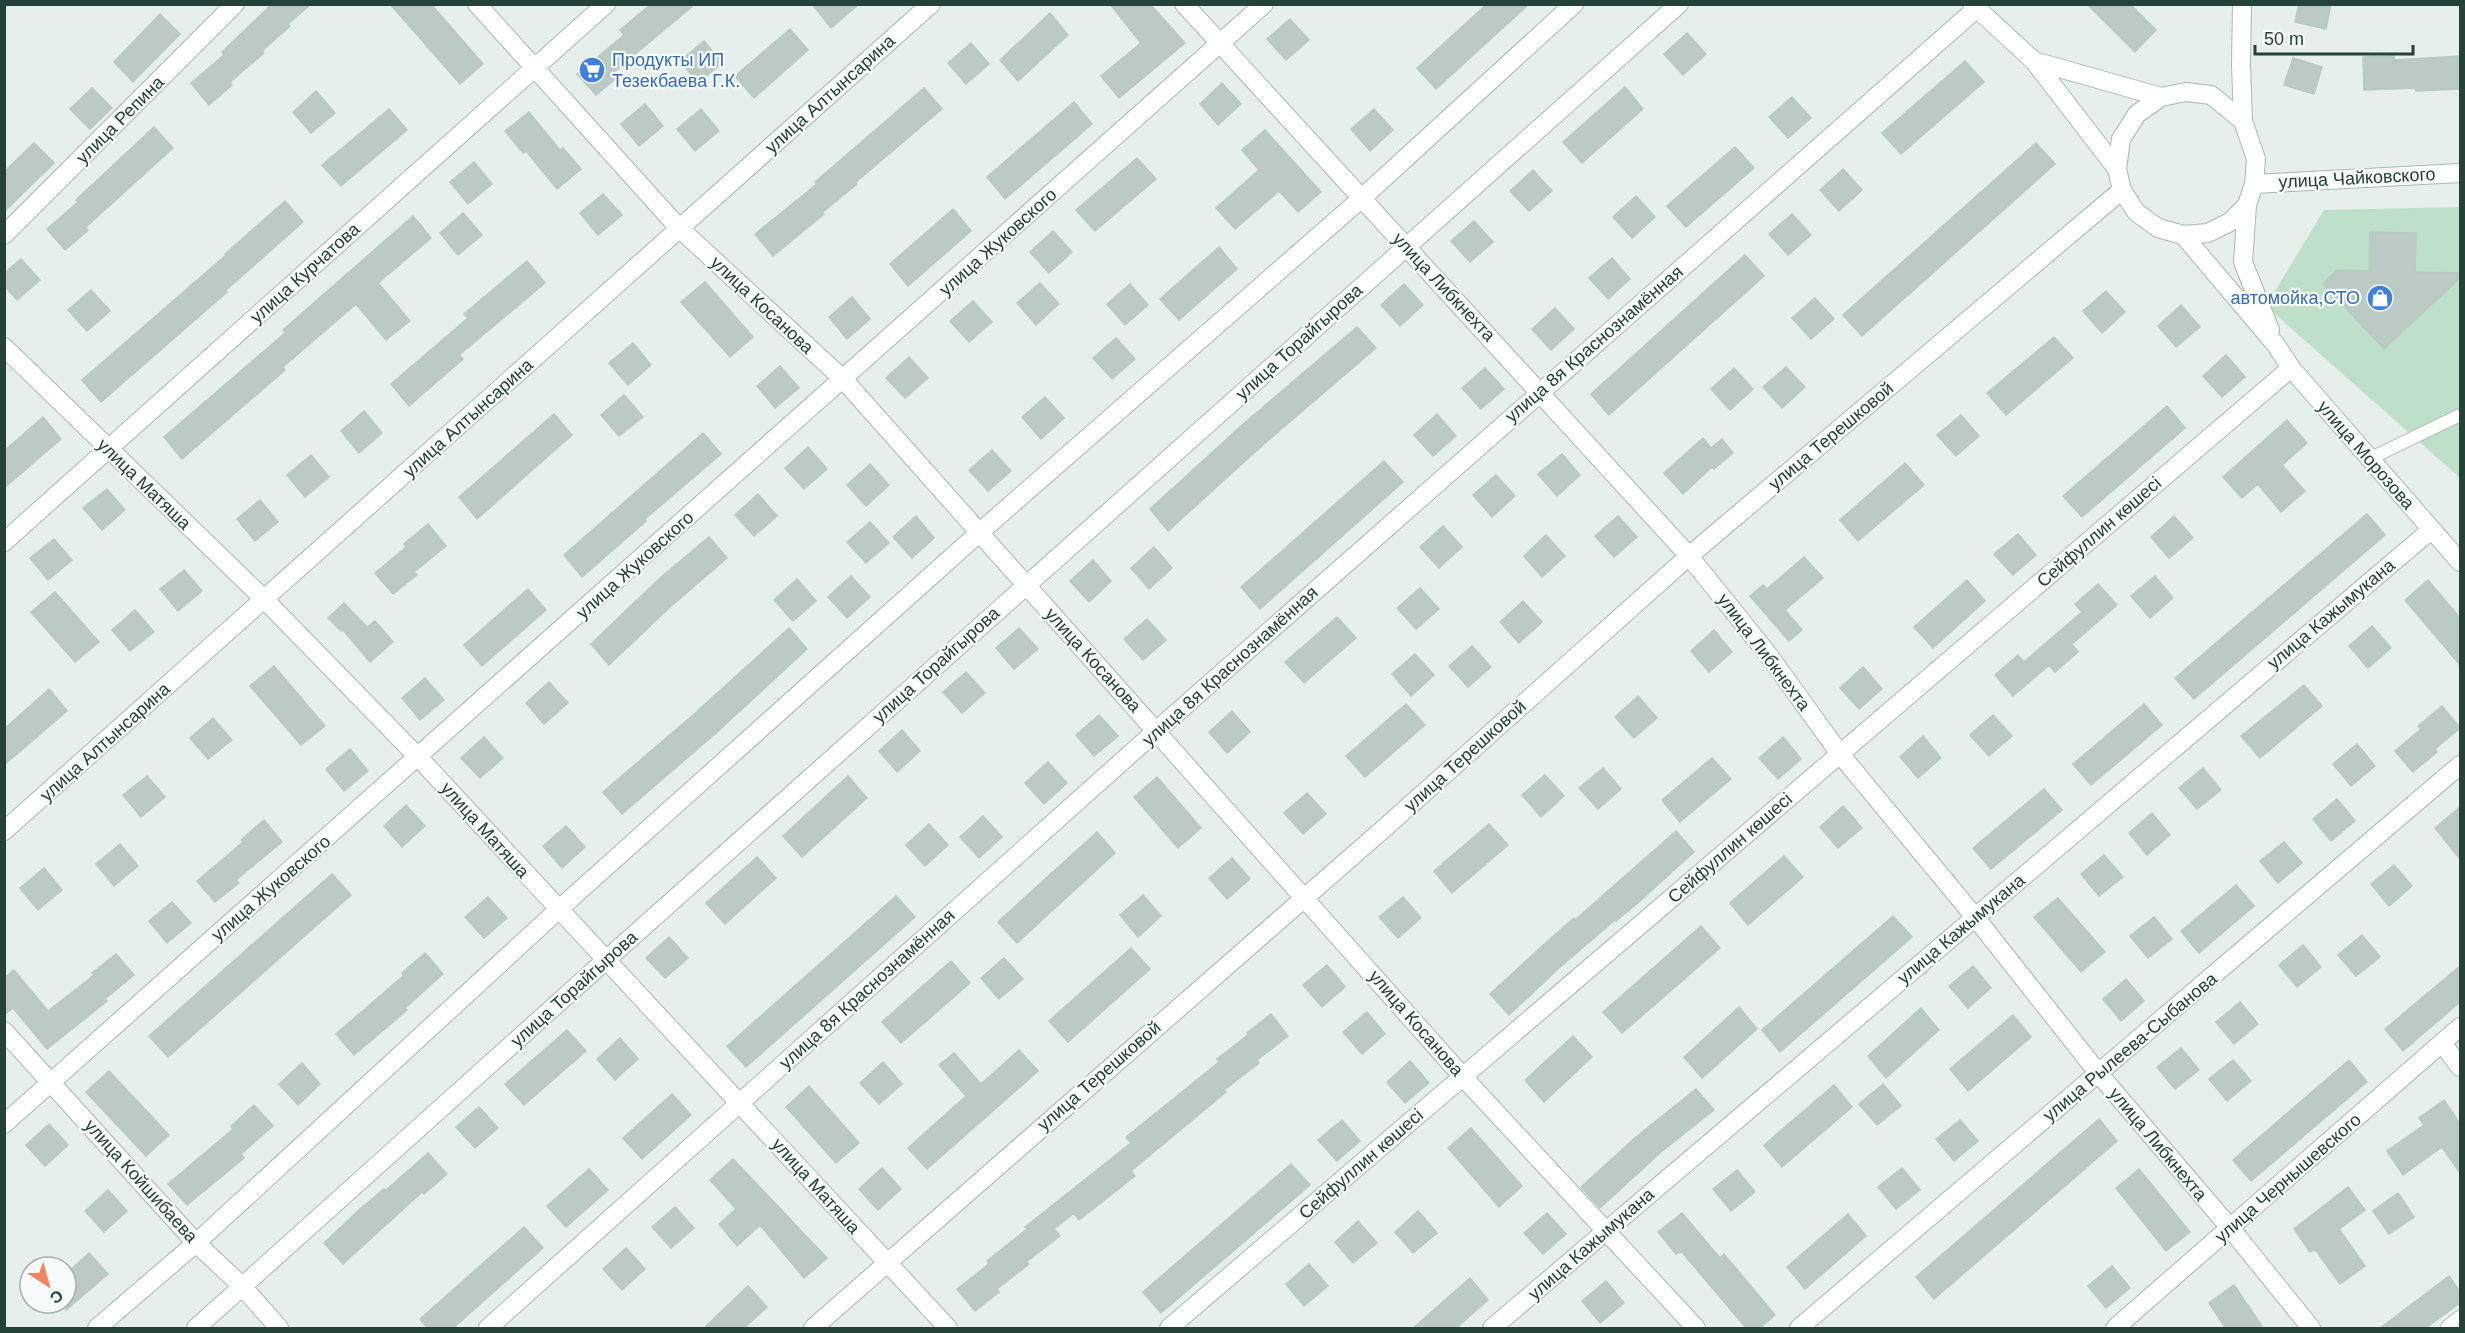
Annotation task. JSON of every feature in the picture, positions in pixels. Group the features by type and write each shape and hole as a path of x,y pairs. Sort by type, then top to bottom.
{"street":[{"name":"улица Репина","path":"4,235 235,4"},
{"name":"улица Косанова","path":"477,4 679,228 843,379 1463,1077 1696,1329"},
{"name":"улица Курчатова","path":"4,542 606,4"},
{"name":"улица Алтынсарина","path":"4,831 931,4"},
{"name":"улица Либкнехта","path":"1184,4 1689,556 1767,653 1840,754 1975,917 2099,1074 2231,1229 2311,1329"},
{"name":"улица Жуковского","path":"4,1124 419,758 1264,4"},
{"path":"97,1329 196,1243 558,910 980,532 1362,198 1574,4"},
{"name":"улица Торайгырова","path":"196,1329 606,960 1679,4"},
{"path":"2242,4 2243,121 2256,159 2254,184 2247,205 2230,222 2208,233 2183,235 2158,228 2136,212 2122,190 2117,169 2121,139 2137,114 2162,97 2186,92 2211,95 2243,121"},
{"path":"1974,7 2034,61 2117,169"},
{"name":"улица 8я Краснознамённая","path":"488,1329 1156,731 1974,7"},
{"path":"2034,61 2162,97"},
{"name":"улица Чайковского","path":"2254,184 2460,173"},
{"name":"улица Терешковой","path":"813,1329 1407,808 1689,556 2122,190"},
{"name":"улица Морозова","path":"2247,205 2243,262 2276,345"},
{"name":"улица Морозова","path":"2183,235 2276,345 2291,368 2460,562"},
{"name":"улица Матяша","path":"4,347 265,600 419,758 948,1329"},
{"name":"Сейфуллин көшесі","path":"1169,1329 2291,368"},
{"name":"улица Кажымукана","path":"1492,1329 2430,530"},
{"name":"улица Рылеева-Сыбанова","path":"1798,1329 2460,765"},
{"name":"улица Чернышевского","path":"2115,1329 2460,1027"},
{"name":"улица Койшибаева","path":"4,1031 196,1243 243,1287 279,1329"},
{"path":"2442,1043 2460,1067"},
{"path":"2450,1329 2460,1320"}],"lane":[{"path":"2369,459 2460,415"}],"green space":[{"path":"2460,207 2460,478 2266,306 2324,210"}],"building":[{"path":"272,4 311,4 262,51 264,53 230,82 232,85 209,105 191,83 224,55 222,52"},
{"path":"390,4 431,4 483,64 460,84"},
{"path":"651,4 695,4 615,71 619,76 596,95 577,74 624,35 620,30"},
{"path":"812,4 859,4 831,28"},
{"path":"1110,4 1150,4 1185,43 1119,98 1101,76 1141,43"},
{"path":"1487,4 1529,4 1436,89 1417,68"},
{"path":"2087,4 2130,4 2156,30 2135,52"},
{"path":"2299,4 2331,4 2326,29 2295,22"},
{"path":"1050,13 1068,35 1018,81 1000,60"},
{"path":"160,14 180,34 133,82 114,62"},
{"path":"1290,19 1309,40 1286,60 1267,39"},
{"path":"790,29 808,50 754,98 735,76"},
{"path":"1687,33 1706,54 1683,75 1664,54"},
{"path":"704,41 722,63 698,83 680,61"},
{"path":"971,43 989,64 966,84 948,63"},
{"path":"2394,56 2394,60 2460,56 2460,89 2364,90 2363,57"},
{"path":"2293,58 2322,67 2314,94 2284,85"},
{"path":"1965,61 1984,82 1901,154 1882,133"},
{"path":"1222,83 1241,104 1218,125 1200,104"},
{"path":"1625,87 1643,109 1582,163 1563,142"},
{"path":"92,88 112,108 90,129 70,109"},
{"path":"924,88 942,109 773,256 755,234 817,184 815,182"},
{"path":"316,91 335,113 311,133 293,112"},
{"path":"1792,97 1811,118 1788,138 1769,117"},
{"path":"1074,102 1092,124 1005,199 987,177"},
{"path":"645,104 663,126 639,146 621,124"},
{"path":"389,109 407,130 341,186 322,165"},
{"path":"701,109 719,131 695,151 677,129"},
{"path":"1374,109 1393,130 1370,151 1351,129"},
{"path":"529,112 560,150 563,148 581,169 557,189 526,151 523,153 505,131"},
{"path":"154,127 173,148 86,227 88,230 65,250 47,229 78,202 76,200"},
{"path":"1265,130 1321,192 1298,212 1279,191 1235,229 1216,208 1259,170 1242,150"},
{"path":"34,143 54,163 4,212 4,172"},
{"path":"2036,143 2055,164 1862,336 1843,315"},
{"path":"1735,147 1754,168 1686,227 1667,206"},
{"path":"1137,158 1156,179 1095,231 1076,210"},
{"path":"474,162 492,184 468,204 450,182"},
{"path":"1843,169 1862,190 1839,211 1820,190"},
{"path":"1533,170 1552,191 1529,211 1510,191"},
{"path":"603,194 622,215 598,235 580,213"},
{"path":"1636,196 1655,217 1632,238 1613,217"},
{"path":"285,201 303,222 101,402 82,380"},
{"path":"953,209 971,231 908,286 890,264"},
{"path":"463,213 482,235 458,255 440,233"},
{"path":"1792,214 1811,235 1788,255 1769,234"},
{"path":"413,216 431,238 378,283 410,321 386,340 356,304 283,367 285,370 182,459 164,437 285,333 283,330"},
{"path":"1474,221 1493,242 1470,262 1451,241"},
{"path":"1053,231 1072,252 1049,273 1030,252"},
{"path":"2370,232 2416,233 2415,272 2460,273 2460,278 2384,349 2323,284 2337,270 2369,271"},
{"path":"1219,247 1237,269 1179,320 1160,299"},
{"path":"1745,255 1764,276 1609,415 1591,394"},
{"path":"1612,258 1630,279 1608,299 1589,278"},
{"path":"21,259 40,280 17,300 4,286 4,273"},
{"path":"527,261 545,283 459,355 463,359 409,406 391,384 468,318 464,314"},
{"path":"705,282 753,337 730,357 681,302"},
{"path":"1040,283 1059,304 1036,325 1017,303"},
{"path":"1130,284 1148,305 1125,325 1107,304"},
{"path":"1404,284 1423,305 1400,326 1381,305"},
{"path":"91,290 110,311 87,331 68,310"},
{"path":"2106,291 2125,312 2102,333 2083,311"},
{"path":"852,297 870,319 847,339 829,317"},
{"path":"1815,298 1834,319 1811,339 1792,318"},
{"path":"973,301 992,322 969,342 950,321"},
{"path":"2181,305 2200,327 2176,347 2158,326"},
{"path":"1555,308 1574,329 1551,350 1532,329"},
{"path":"1357,327 1376,348 1265,443 1168,531 1150,509 1241,426"},
{"path":"2054,337 2073,358 2006,415 1987,393"},
{"path":"1116,338 1135,359 1112,379 1093,358"},
{"path":"633,343 651,365 628,385 609,363"},
{"path":"2226,355 2245,377 2222,397 2203,376"},
{"path":"909,357 928,378 905,398 886,378"},
{"path":"780,366 799,388 775,408 757,386"},
{"path":"1786,367 1805,387 1782,408 1763,387"},
{"path":"1485,368 1504,389 1481,409 1462,388"},
{"path":"1734,368 1753,389 1730,410 1711,389"},
{"path":"624,395 643,417 619,436 601,415"},
{"path":"1045,397 1064,418 1041,439 1022,417"},
{"path":"2167,406 2185,428 2082,517 2063,496"},
{"path":"364,411 382,433 359,453 341,431"},
{"path":"554,414 572,435 477,519 459,497"},
{"path":"1437,414 1456,436 1433,456 1414,435"},
{"path":"1961,415 1979,436 1956,456 1937,435"},
{"path":"43,417 61,439 4,488 4,451"},
{"path":"2287,420 2307,443 2282,465 2305,491 2281,512 2258,484 2242,498 2223,477"},
{"path":"703,433 721,454 582,577 564,555"},
{"path":"1703,438 1711,448 1722,439 1733,453 1714,469 1712,467 1683,494 1664,473"},
{"path":"808,447 827,469 804,489 785,468"},
{"path":"992,450 1011,471 988,491 969,470"},
{"path":"1562,454 1580,475 1557,496 1538,474"},
{"path":"311,455 329,477 305,497 287,475"},
{"path":"1384,461 1403,482 1260,609 1241,587"},
{"path":"1905,463 1924,485 1858,541 1840,520"},
{"path":"870,464 889,485 866,506 847,485"},
{"path":"1496,475 1515,496 1492,517 1473,495"},
{"path":"107,489 125,510 102,530 83,508"},
{"path":"758,494 777,516 754,536 735,515"},
{"path":"260,500 278,522 255,541 237,519"},
{"path":"2367,514 2385,535 2194,699 2175,678"},
{"path":"916,516 934,538 912,558 893,537"},
{"path":"1618,516 1637,537 1614,557 1595,536"},
{"path":"2174,516 2193,538 2169,558 2151,537"},
{"path":"870,522 889,543 866,563 847,542"},
{"path":"428,524 446,546 414,572 417,575 393,594 375,573 406,547 404,544"},
{"path":"1443,526 1462,547 1439,568 1420,547"},
{"path":"2018,534 2036,555 2013,575 1994,554"},
{"path":"1546,535 1565,556 1542,577 1524,556"},
{"path":"709,537 727,558 669,608 609,665 591,644 660,578"},
{"path":"54,539 72,560 48,580 30,558"},
{"path":"1154,547 1172,568 1149,589 1131,568"},
{"path":"1804,557 1823,578 1785,610 1802,630 1789,641 1750,596 1763,585 1767,589"},
{"path":"1093,560 1111,581 1089,602 1070,581"},
{"path":"184,570 202,591 178,611 160,589"},
{"path":"851,576 870,597 847,618 828,597"},
{"path":"2155,576 2173,598 2150,618 2131,596"},
{"path":"797,579 816,601 793,621 774,600"},
{"path":"1967,580 1985,601 1933,648 1914,627"},
{"path":"2428,580 2460,618 2460,665 2405,600"},
{"path":"2098,584 2117,605 2072,644 2078,652 2055,672 2049,665 2013,696 1995,675 2018,655 2024,662 2082,612 2075,604"},
{"path":"1420,588 1439,609 1416,629 1397,608"},
{"path":"528,589 546,610 482,666 464,645"},
{"path":"55,592 99,642 75,662 31,612"},
{"path":"1523,601 1542,622 1519,643 1500,622"},
{"path":"344,603 367,627 375,621 393,642 370,662 343,630 341,631 328,618"},
{"path":"135,610 154,632 130,651 112,630"},
{"path":"1337,617 1356,638 1304,683 1285,662"},
{"path":"1147,619 1166,640 1143,660 1124,639"},
{"path":"2372,626 2391,648 2368,668 2349,646"},
{"path":"789,628 807,649 716,733 622,814 603,792 692,716"},
{"path":"1019,628 1038,649 1014,669 996,648"},
{"path":"1714,630 1732,652 1709,672 1691,651"},
{"path":"1472,646 1491,667 1468,687 1449,666"},
{"path":"1415,654 1434,675 1411,696 1392,674"},
{"path":"274,666 325,726 301,745 250,686"},
{"path":"1863,667 1882,689 1859,709 1840,688"},
{"path":"966,672 985,693 962,713 943,692"},
{"path":"425,678 444,700 420,720 402,698"},
{"path":"549,682 568,703 544,724 526,703"},
{"path":"2304,685 2322,706 2260,758 2241,736"},
{"path":"49,689 67,711 4,765 4,729"},
{"path":"1638,696 1657,718 1634,738 1615,717"},
{"path":"1406,704 1425,725 1365,777 1346,756"},
{"path":"2144,704 2162,725 2091,785 2073,764"},
{"path":"2442,706 2460,728 2435,749 2437,752 2413,772 2395,751 2421,729 2418,726"},
{"path":"1232,711 1250,732 1227,753 1209,732"},
{"path":"1099,715 1118,736 1094,756 1076,735"},
{"path":"1993,715 2012,736 1989,756 1970,735"},
{"path":"213,718 232,740 208,759 190,738"},
{"path":"902,730 920,751 897,772 879,751"},
{"path":"1923,736 1941,758 1918,778 1900,757"},
{"path":"484,737 503,758 480,778 461,758"},
{"path":"1783,737 1801,759 1778,779 1759,758"},
{"path":"2357,744 2375,766 2351,786 2333,764"},
{"path":"350,749 368,771 344,791 326,769"},
{"path":"1712,758 1731,779 1680,822 1662,800"},
{"path":"1048,762 1067,783 1044,804 1025,783"},
{"path":"1603,768 1621,789 1598,809 1579,788"},
{"path":"2203,768 2221,790 2197,809 2179,788"},
{"path":"1545,775 1564,796 1541,817 1522,795"},
{"path":"147,776 165,797 141,817 123,795"},
{"path":"848,776 867,798 802,857 783,836"},
{"path":"1157,777 1201,828 1178,848 1134,797"},
{"path":"2044,789 2062,810 1991,869 1973,848"},
{"path":"1307,793 1326,814 1303,834 1284,813"},
{"path":"2337,799 2355,821 2331,841 2313,819"},
{"path":"406,805 425,826 402,847 384,826"},
{"path":"1843,806 1862,828 1838,848 1820,827"},
{"path":"2460,807 2460,859 2435,828"},
{"path":"2152,813 2170,835 2147,855 2129,833"},
{"path":"983,816 1002,837 979,858 960,837"},
{"path":"264,820 282,842 236,880 239,883 215,902 197,881 243,842 241,840"},
{"path":"929,824 948,845 925,866 906,845"},
{"path":"1489,824 1508,845 1452,893 1434,871"},
{"path":"566,826 585,847 562,868 543,846"},
{"path":"1676,831 1694,852 1640,901 1559,968 1509,1015 1490,994 1550,939 1574,918 1575,920"},
{"path":"1097,832 1115,853 1017,943 998,922"},
{"path":"2284,842 2302,863 2278,883 2260,861"},
{"path":"120,844 138,866 114,886 96,864"},
{"path":"2104,855 2123,877 2099,896 2081,874"},
{"path":"1784,856 1803,877 1748,925 1730,903"},
{"path":"757,857 776,878 725,924 706,903"},
{"path":"1232,858 1250,879 1227,899 1209,878"},
{"path":"2394,865 2412,886 2389,906 2371,884"},
{"path":"44,868 62,890 38,910 20,888"},
{"path":"332,874 351,895 168,1057 149,1036"},
{"path":"2236,885 2254,906 2199,953 2181,931"},
{"path":"1143,895 1161,916 1138,937 1120,915"},
{"path":"896,896 915,917 746,1067 727,1046"},
{"path":"488,897 507,918 484,938 465,917"},
{"path":"1403,897 1421,918 1398,938 1379,917"},
{"path":"2058,898 2105,952 2081,972 2034,917"},
{"path":"172,902 191,923 167,943 149,921"},
{"path":"1893,916 1912,937 1780,1052 1762,1030"},
{"path":"2154,917 2172,939 2148,958 2130,936"},
{"path":"1701,926 1720,948 1622,1033 1603,1012"},
{"path":"2362,935 2380,957 2356,976 2338,955"},
{"path":"669,937 688,958 665,978 646,958"},
{"path":"2303,945 2321,967 2297,987 2279,965"},
{"path":"1131,948 1150,969 1068,1042 1049,1021"},
{"path":"425,953 443,974 405,1008 407,1010 354,1055 336,1034 403,976 402,973"},
{"path":"116,954 134,975 105,999 107,1001 47,1049 13,1008 4,1015 4,978 14,970 48,1011 94,975 92,973"},
{"path":"1004,958 1023,979 999,999 981,978"},
{"path":"951,961 970,983 901,1043 882,1022"},
{"path":"1327,965 1345,987 1322,1007 1303,985"},
{"path":"1973,966 1991,988 1968,1008 1949,986"},
{"path":"2460,966 2460,1002 2403,1051 2385,1029"},
{"path":"2126,979 2144,1001 2121,1021 2103,999"},
{"path":"2240,1002 2258,1024 2234,1044 2216,1022"},
{"path":"1739,1007 1757,1029 1702,1078 1684,1057"},
{"path":"1921,1008 1939,1030 1886,1078 1868,1056"},
{"path":"1367,1012 1385,1034 1362,1054 1343,1032"},
{"path":"1271,1014 1288,1036 1257,1060 1259,1063 1224,1090 1226,1092 1131,1171 1135,1176 1079,1220 1074,1213 1054,1229 1060,1236 1026,1262 1029,1264 997,1289 999,1292 975,1311 957,1289 989,1264 987,1261 1027,1229 1025,1227 1131,1143 1126,1137 1219,1062 1217,1059"},
{"path":"2013,1015 2031,1037 1968,1091 1950,1069"},
{"path":"567,1030 586,1051 524,1105 505,1084"},
{"path":"1573,1036 1592,1057 1544,1102 1525,1080"},
{"path":"620,1038 638,1059 615,1080 597,1059"},
{"path":"2181,1048 2199,1070 2175,1089 2157,1067"},
{"path":"1019,1050 1038,1071 927,1169 908,1148 966,1096 939,1065 954,1053 981,1084"},
{"path":"2233,1060 2251,1081 2227,1101 2209,1079"},
{"path":"2349,1060 2367,1082 2251,1181 2233,1160"},
{"path":"1410,1061 1429,1083 1405,1103 1387,1082"},
{"path":"883,1062 902,1084 879,1104 860,1083"},
{"path":"302,1063 320,1084 298,1105 279,1084"},
{"path":"109,1071 169,1135 146,1156 86,1092"},
{"path":"1883,1084 1901,1106 1877,1125 1859,1104"},
{"path":"1834,1085 1852,1107 1782,1167 1764,1145"},
{"path":"809,1086 859,1143 836,1163 786,1107"},
{"path":"1696,1089 1714,1110 1661,1152 1600,1208 1581,1187 1636,1137"},
{"path":"672,1094 691,1115 642,1159 623,1138"},
{"path":"2444,1100 2460,1124 2460,1173 2442,1147 2403,1175 2387,1151 2424,1125 2419,1118"},
{"path":"254,1105 273,1126 241,1154 244,1158 187,1205 168,1184 233,1129 231,1126"},
{"path":"479,1107 498,1128 475,1148 456,1127"},
{"path":"2099,1119 2117,1141 1934,1299 1916,1277"},
{"path":"1342,1120 1360,1141 1337,1161 1318,1140"},
{"path":"1960,1120 1978,1141 1954,1161 1936,1139"},
{"path":"49,1124 68,1145 45,1166 26,1145"},
{"path":"1471,1128 1522,1186 1499,1207 1448,1148"},
{"path":"428,1153 447,1174 424,1194 422,1192 343,1264 324,1243 360,1209 384,1189 385,1191"},
{"path":"733,1159 827,1258 804,1278 760,1225 737,1246 719,1224 736,1209 710,1180"},
{"path":"1291,1164 1310,1185 1161,1313 1143,1292"},
{"path":"882,1168 901,1189 878,1210 859,1189"},
{"path":"1902,1168 1920,1190 1896,1209 1878,1187"},
{"path":"589,1169 608,1190 566,1227 547,1206"},
{"path":"2139,1169 2190,1232 2166,1251 2116,1188"},
{"path":"1737,1170 1755,1192 1731,1211 1713,1189"},
{"path":"2348,1187 2365,1210 2339,1229 2365,1266 2340,1284 2315,1249 2310,1252 2294,1229"},
{"path":"108,1190 127,1211 104,1232 85,1211"},
{"path":"2398,1193 2414,1217 2389,1234 2373,1211"},
{"path":"675,1207 694,1228 671,1248 652,1227"},
{"path":"1418,1211 1437,1233 1413,1253 1395,1232"},
{"path":"1547,1213 1566,1234 1543,1254 1524,1233"},
{"path":"1682,1213 1720,1258 1724,1254 1775,1315 1759,1329 1747,1329 1681,1251 1676,1254 1658,1232"},
{"path":"1848,1214 1866,1236 1805,1289 1787,1267"},
{"path":"1358,1221 1377,1243 1353,1263 1335,1242"},
{"path":"524,1227 543,1248 452,1329 428,1329 420,1319"},
{"path":"626,1248 645,1269 622,1290 603,1269"},
{"path":"89,1253 108,1274 78,1300 78,1263"},
{"path":"1309,1264 1328,1286 1304,1306 1286,1284"},
{"path":"2112,1266 2130,1288 2106,1308 2088,1286"},
{"path":"2449,1276 2460,1292 2460,1303 2424,1329 2379,1329"},
{"path":"1470,1278 1488,1300 1455,1329 1412,1329"},
{"path":"1606,1281 1624,1303 1600,1323 1582,1301"},
{"path":"2234,1285 2264,1329 2226,1329 2209,1303"},
{"path":"748,1286 767,1307 743,1329 703,1329"}],"place":[{"name":"Продукты ИП Тезекбаева Г.К.","path":"592,70"},
{"name":"автомойка,СТО","path":"2380,298"}]}
